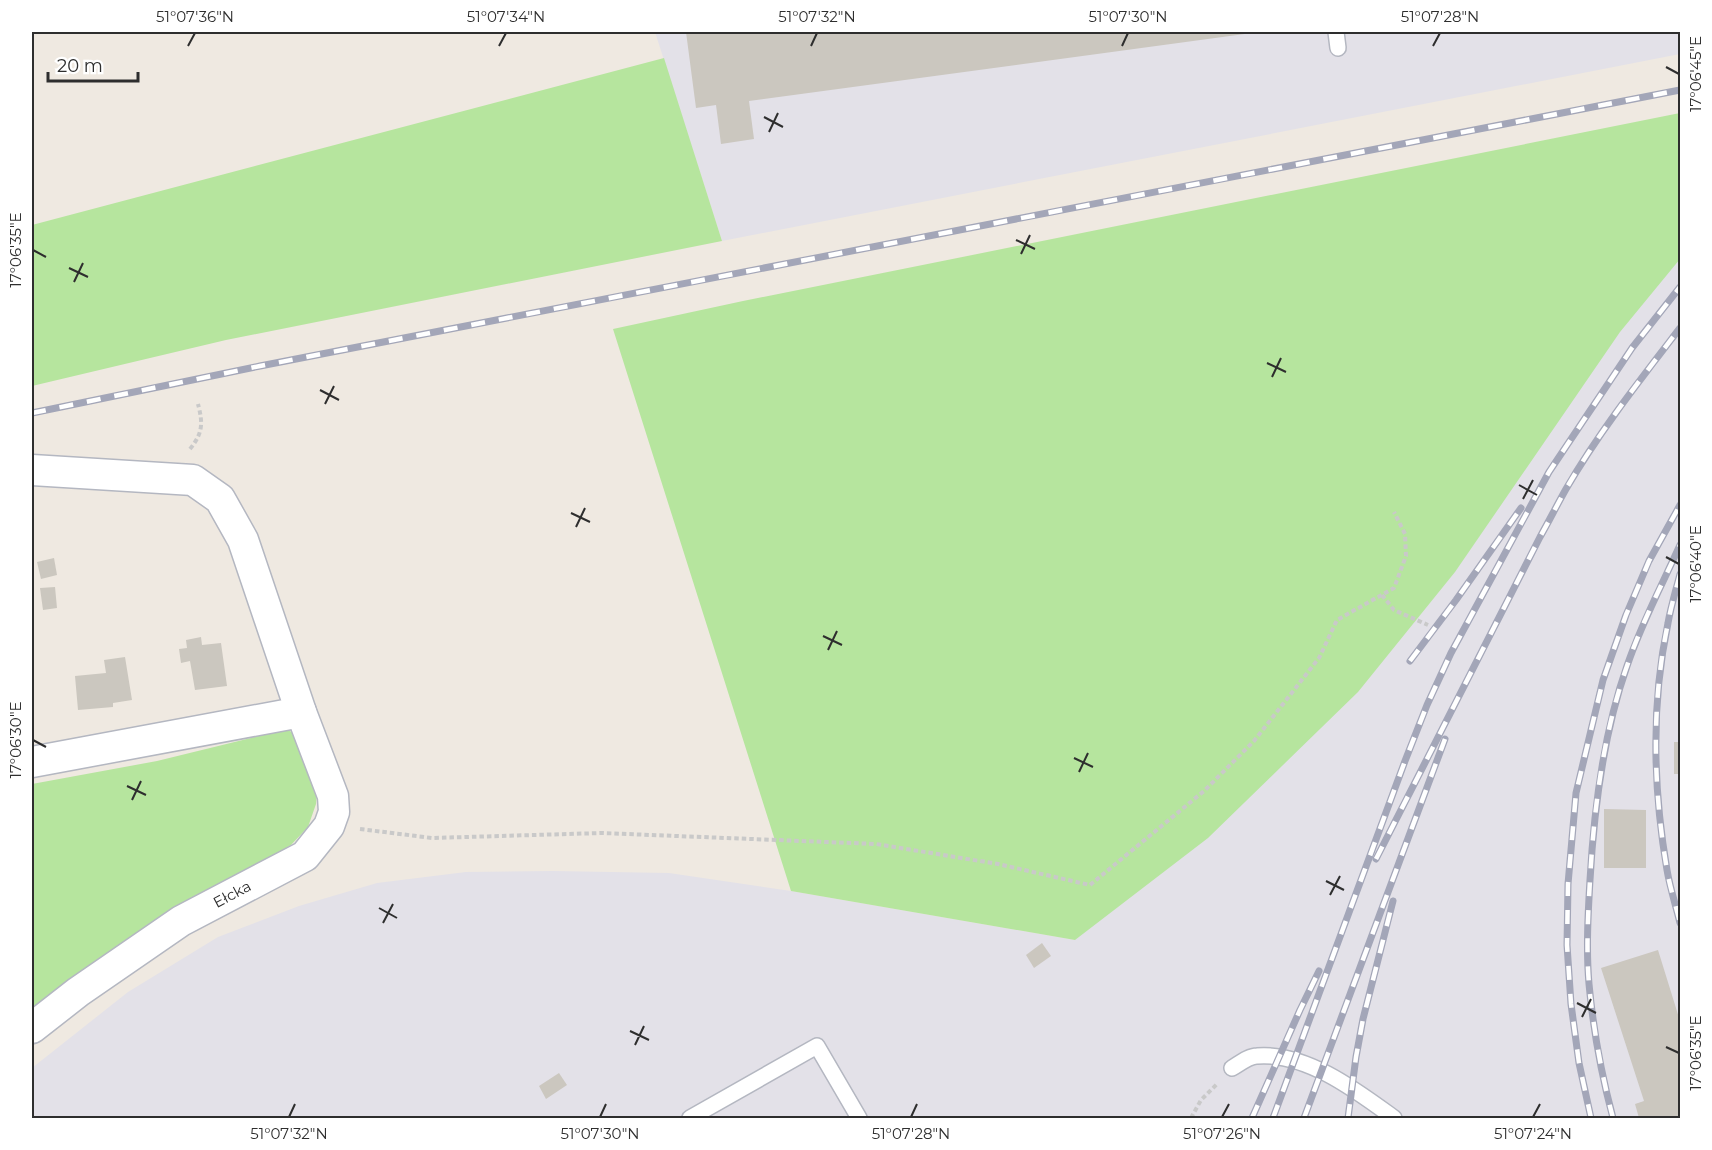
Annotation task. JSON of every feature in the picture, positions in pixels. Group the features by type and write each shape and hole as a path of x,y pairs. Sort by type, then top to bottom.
{"street":[{"path":"32,470 194,480 220,499 243,540 301,712 333,796 334,812 330,826"},
{"path":"32,762 301,712"},
{"name":"Ełcka","path":"32,1028 78,992 181,921 305,856 330,826"}],"lane":[{"path":"1336,32 1338,48"},
{"path":"690,1119 818,1046 859,1119"},
{"path":"1232,1068 1255,1056 1294,1061 1322,1072 1352,1088 1394,1119"}],"path":[{"path":"168,479 197,440 202,420 198,404"},
{"path":"330,826 432,838 602,833 876,844 998,864 1090,885 1204,791 1254,741 1319,658 1337,620 1394,588 1406,556 1405,534 1395,512"},
{"path":"1382,595 1394,610 1428,625"},
{"path":"1191,1119 1202,1100 1232,1068"}],"shaded area":[{"path":"655,32 1680,32 1680,54 722,241"},
{"path":"1680,251 1680,1118 32,1118 32,1068 128,992 218,937 299,906 377,883 466,872 669,873 791,891 1075,940"}],"green space":[{"path":"664,58 722,241 226,340 32,386 32,225"},
{"path":"1680,113 1680,259 1620,332 1455,572 1358,692 1208,838 1075,940 791,891 613,329"},
{"path":"287,729 300,738 318,782 316,804 308,827 291,845 158,921 49,995 32,1011 32,784 157,761"}],"building":[{"path":"686,32 1252,33 749,101 754,139 721,144 716,105 696,108"},
{"path":"54,558 57,575 41,579 37,562"},
{"path":"55,587 57,608 43,610 40,588"},
{"path":"201,637 202,645 221,643 227,686 195,690 190,661 181,663 179,649 187,648 186,640"},
{"path":"125,657 132,700 113,703 113,707 78,710 75,676 106,673 104,660"},
{"path":"1674,742 1680,742 1680,774 1674,774"},
{"path":"1604,809 1646,810 1646,868 1604,868"},
{"path":"1042,943 1051,956 1034,968 1026,955"},
{"path":"1658,950 1680,1021 1680,1118 1639,1118 1635,1104 1644,1101 1601,968"},
{"path":"559,1073 567,1085 546,1099 539,1086"}],"railway":[{"path":"32,413 260,366 1680,90"},
{"path":"1273,1118 1405,761 1451,653 1549,472 1632,348 1680,287"},
{"path":"1376,859 1566,489 1606,427 1680,328"},
{"path":"1591,1118 1579,1063 1571,1004 1567,945 1568,884 1576,793 1603,680 1626,615 1649,561 1680,505"},
{"path":"1410,661 1521,508"},
{"path":"1613,1118 1598,1052 1588,971 1589,906 1597,799 1612,718 1627,666 1645,620 1680,545"},
{"path":"1680,574 1663,654 1656,746 1662,839 1668,877 1680,923"},
{"path":"1304,1118 1445,739"},
{"path":"1348,1118 1363,1019 1393,901"},
{"path":"1252,1118 1319,971"}]}
